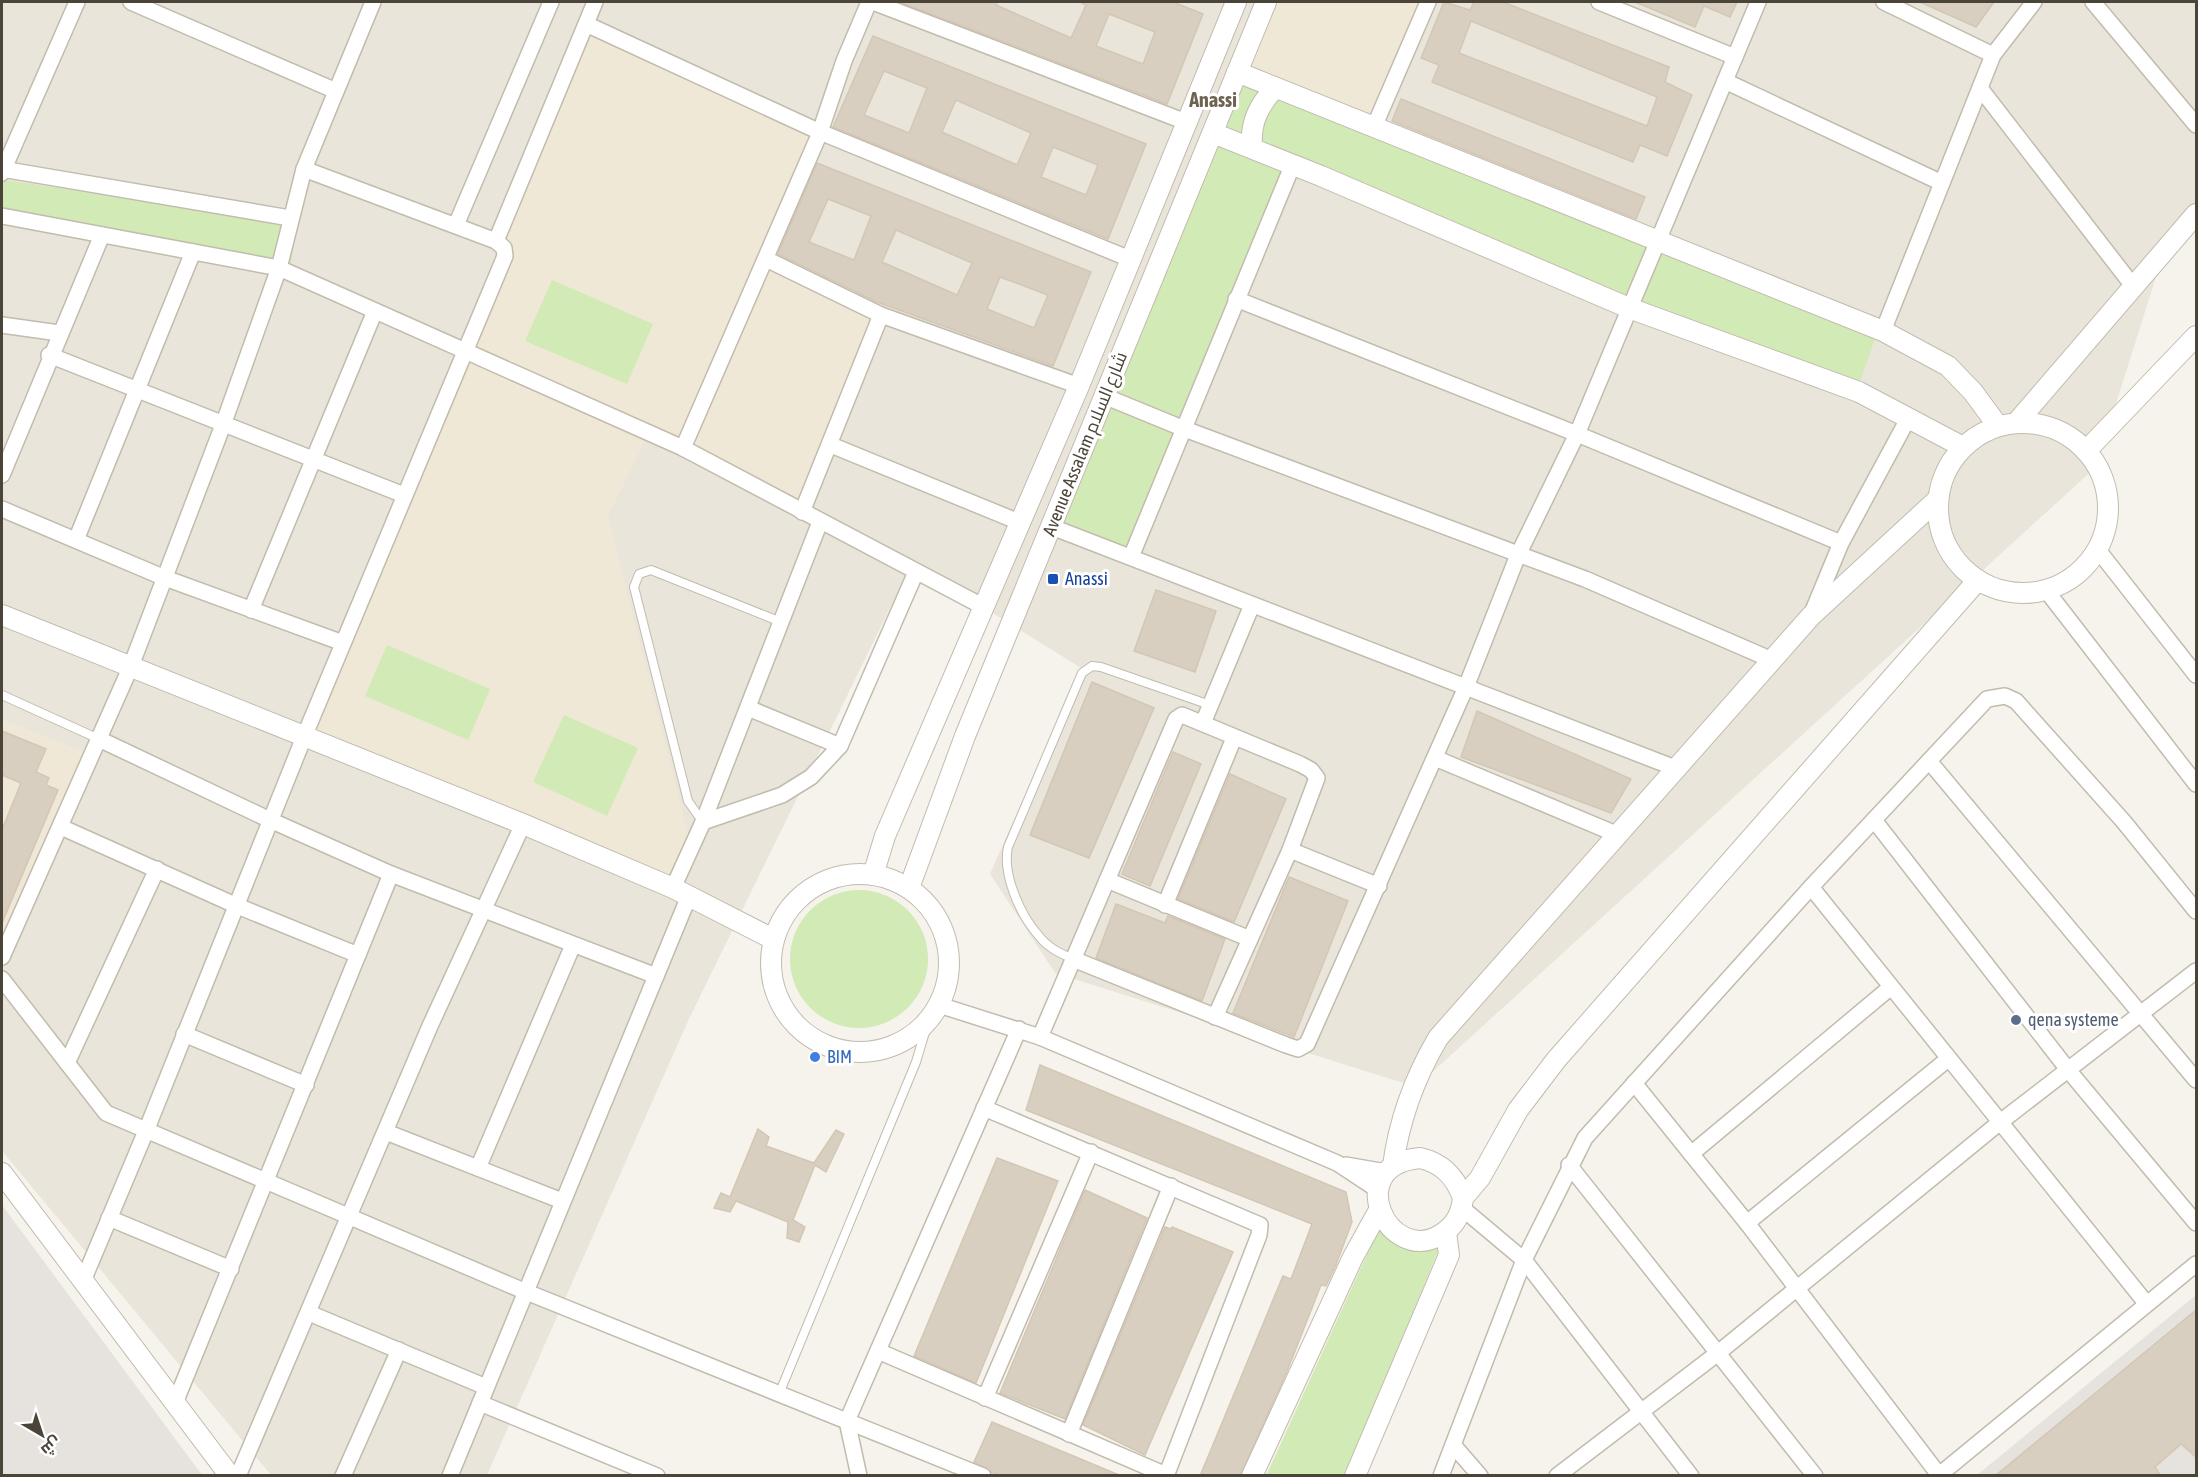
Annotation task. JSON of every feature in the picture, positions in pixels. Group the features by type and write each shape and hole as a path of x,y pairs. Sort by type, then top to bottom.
{"street":[{"path":"77,2 2,171 290,218"},
{"path":"131,2 336,91"},
{"path":"2,957 131,666 223,425 279,268 304,169 373,2"},
{"path":"456,225 551,2"},
{"path":"496,241 595,2"},
{"path":"682,448 820,132 844,61 871,2 1186,122"},
{"name":"Avenue Assalam شارع السلام","path":"873,875 885,836 982,606 1079,386 1236,2"},
{"name":"Avenue Assalam شارع السلام","path":"909,888 965,736 1266,2"},
{"path":"1374,127 1428,2"},
{"path":"1599,2 1735,57"},
{"path":"1073,959 1298,1048 1307,1044 1466,687 1518,555 1576,434 1758,2"},
{"path":"1884,2 1993,55"},
{"path":"1883,331 1993,55 2034,2"},
{"path":"2092,2 2196,125"},
{"path":"586,24 820,132 1130,259"},
{"path":"1238,72 1659,239 1883,331 1948,366 1962,378 1998,426"},
{"path":"1725,81 1942,183"},
{"path":"1251,148 1250,131 1256,115 1264,99 1275,88"},
{"path":"1980,88 2133,286"},
{"path":"1213,133 1293,164 1629,308 1859,392 1963,447"},
{"path":"1131,557 1182,428 1293,164"},
{"path":"82,1281 146,1131 235,905 463,350 486,305 505,256 504,248 496,241 304,169"},
{"path":"2017,422 2196,214"},
{"path":"2,216 279,268 682,448 982,606"},
{"path":"2,475 49,355 102,235"},
{"path":"76,540 193,252"},
{"path":"766,259 881,315 1079,386"},
{"path":"1236,299 1576,434 1841,543"},
{"path":"251,610 375,311"},
{"path":"802,512 831,445 881,315"},
{"path":"2,325 59,333"},
{"path":"2087,450 2196,336"},
{"path":"49,355 404,495"},
{"path":"1104,396 1182,428 1586,579 1772,660"},
{"path":"1811,616 1841,543 1909,417"},
{"path":"2017,422 2051,428 2067,434 2087,450 2103,477 2109,509 2106,530 2097,550 2076,575 2046,590 2011,592 1978,580 1955,559 1941,531 1938,499 1946,471 1963,447 1979,435 1998,426 2017,422"},
{"path":"831,445 1019,522"},
{"path":"1252,1476 1353,1257 1379,1210 1404,1108 1417,1075 1438,1038 1811,616 1938,499"},
{"path":"2,509 165,578 343,644"},
{"path":"450,1476 524,1291 656,976 703,822 820,522"},
{"path":"1052,527 1675,768"},
{"path":"2097,550 2196,675"},
{"path":"703,822 782,795 811,777 840,746 916,572"},
{"path":"1379,1210 1385,1222 1407,1238 1421,1241 1436,1238 1457,1215 1518,1110 1556,1060 1978,580"},
{"path":"2046,590 2196,784"},
{"path":"1203,723 1252,605"},
{"path":"2,615 523,824 681,892 773,939"},
{"path":"1441,1476 1524,1260 1569,1165 1591,1130 1811,887 1987,699 2005,696 2016,700 2124,822 2196,911"},
{"path":"748,708 840,746"},
{"path":"1040,1037 1176,719 1182,715 1300,764 1311,770 1317,778 1290,850 1215,1017"},
{"path":"1165,905 1234,738"},
{"path":"99,739 391,874 656,976"},
{"path":"1435,758 1616,834"},
{"path":"1929,761 2196,1080"},
{"path":"1874,820 2069,1071 2196,1223"},
{"path":"238,1476 386,1132 523,824"},
{"path":"61,827 235,905 358,955"},
{"path":"1290,850 1379,886"},
{"path":"67,1063 157,869"},
{"path":"175,1403 391,874"},
{"path":"873,875 909,888 929,906 943,928 949,954 948,980 939,1005 928,1022 900,1044 867,1053 833,1050 802,1033 780,1007 770,974 773,939 788,910 811,888 841,876 873,875"},
{"path":"1107,880 1250,939"},
{"path":"1811,887 2146,1303"},
{"path":"478,1168 573,945"},
{"path":"1557,1476 1718,1353 1999,1123 2196,971"},
{"path":"2,979 106,1113 524,1291 983,1476"},
{"path":"1691,1154 1891,987"},
{"path":"939,1005 1040,1037 1337,1163 1386,1176"},
{"path":"859,1476 847,1421 1019,1029"},
{"path":"184,1034 306,1085"},
{"path":"1747,1223 1948,1059"},
{"path":"1634,1083 1747,1223 1939,1475 2196,1264"},
{"path":"878,1351 1166,1475 1261,1227 1256,1222 984,1108"},
{"path":"386,1132 562,1201"},
{"path":"985,1398 1091,1152"},
{"path":"1355,1476 1449,1255 1457,1215 1451,1174 1432,1161 1420,1158 1407,1159 1386,1176"},
{"path":"1569,1165 1815,1476"},
{"path":"2,1173 230,1476"},
{"path":"1069,1434 1171,1186"},
{"path":"1457,1215 1486,1228 1524,1260 1685,1474"},
{"path":"109,1218 231,1269"},
{"path":"309,1313 486,1387"},
{"path":"343,1476 399,1350"},
{"path":"480,1403 657,1476"},
{"path":"1454,1446 1480,1476"}],"lane":[{"path":"703,822 688,801 634,587 639,574 651,570 781,622"},
{"path":"1073,959 1054,951 1038,936 1025,915 1005,860 1082,673 1092,666 1101,667 1210,705"},
{"path":"2,695 99,739"},
{"path":"779,1394 916,1062 928,1022"}],"shaded area":[{"path":"2,2 2196,2 2196,220 2163,255 2096,467 1416,1087 1055,973 990,874 1081,668 912,563 688,1021 487,1475 271,1475 2,1151"},
{"path":"1266,2 1428,2 1374,127 1237,72"},
{"path":"583,33 815,135 764,260 890,311 807,515 650,430 608,516 693,853 683,879 706,917 621,872 310,742 469,349 498,285 496,253"},
{"path":"2,719 87,753 2,938"},
{"path":"2,1205 202,1475 2,1475"},
{"path":"2196,1295 2196,1475 1977,1475"}],"green space":[{"path":"1237,72 1877,333 1857,390 1293,164 1131,557 1052,527"},
{"path":"2,180 297,221 291,264 2,222"},
{"path":"552,280 653,324 627,384 525,341"},
{"path":"387,645 490,689 468,740 365,696"},
{"path":"564,715 638,748 607,816 533,782"},
{"path":"859,890 885,895 908,910 923,933 928,959 923,985 908,1008 885,1023 859,1028 833,1023 810,1008 795,985 790,959 795,933 810,910 833,895"},
{"path":"1379,1228 1392,1240 1406,1247 1439,1249 1346,1475 1266,1476"}],"building":[{"path":"899,2 997,2 996,5 1071,38 1086,5 1080,2 1173,2 1203,14 1167,104","holes":["1109,14 1155,32 1143,64 1096,46"]},
{"path":"1444,2 1470,10 1474,2 1503,2 1669,67 1665,82 1692,95 1667,156 1640,145 1633,162 1432,82 1439,65 1421,58","holes":["1471,21 1657,97 1647,126 1459,53"]},
{"path":"1635,2 1737,2 1730,17 1704,6 1695,27"},
{"path":"1920,2 1994,2 1976,27"},
{"path":"873,36 1146,144 1108,239 833,127","holes":["884,71 927,88 909,133 864,115","956,100 1031,133 1017,165 942,132","1053,147 1098,165 1086,195 1041,177"]},
{"path":"1401,99 1645,197 1636,219 1392,121"},
{"path":"817,163 1091,272 1053,366 877,302 778,254","holes":["828,199 871,216 854,260 809,242","896,230 972,263 957,295 882,262","1000,277 1048,295 1034,328 987,309"]},
{"path":"1156,590 1216,611 1195,672 1134,651"},
{"path":"1092,682 1154,708 1089,858 1030,835"},
{"path":"1477,711 1631,779 1611,813 1461,757"},
{"path":"2,731 46,749 36,772 49,778 46,785 58,790 2,923 2,830 21,783 2,775"},
{"path":"1173,752 1201,764 1150,886 1122,874"},
{"path":"1230,774 1286,799 1234,922 1178,899"},
{"path":"1289,877 1348,901 1294,1037 1233,1013"},
{"path":"1116,904 1165,923 1168,916 1225,939 1202,1001 1096,958"},
{"path":"1040,1065 1346,1192 1352,1222 1336,1265 1326,1286 1321,1285 1286,1374 1240,1476 1200,1476 1283,1276 1291,1279 1312,1224 1026,1110"},
{"path":"758,1129 769,1137 766,1146 814,1163 836,1130 844,1134 826,1172 815,1165 793,1220 805,1227 799,1242 787,1238 788,1222 736,1201 730,1212 714,1208 721,1193 730,1197"},
{"path":"997,1158 1058,1181 976,1383 914,1356"},
{"path":"1085,1190 1147,1218 1065,1419 1000,1393"},
{"path":"1165,1227 1171,1229 1172,1227 1233,1252 1145,1455 1083,1425"},
{"path":"2196,1310 2196,1457 2181,1444 2155,1467 2161,1476 1995,1476"},
{"path":"992,1422 1119,1476 1001,1476 991,1472 974,1462"}],"place":[{"name":"Anassi","path":"1053,579"},
{"name":"qena systeme","path":"2016,1020"},
{"name":"BIM","path":"815,1057"}],"district":[{"name":"Anassi","path":"1213,100"}]}
